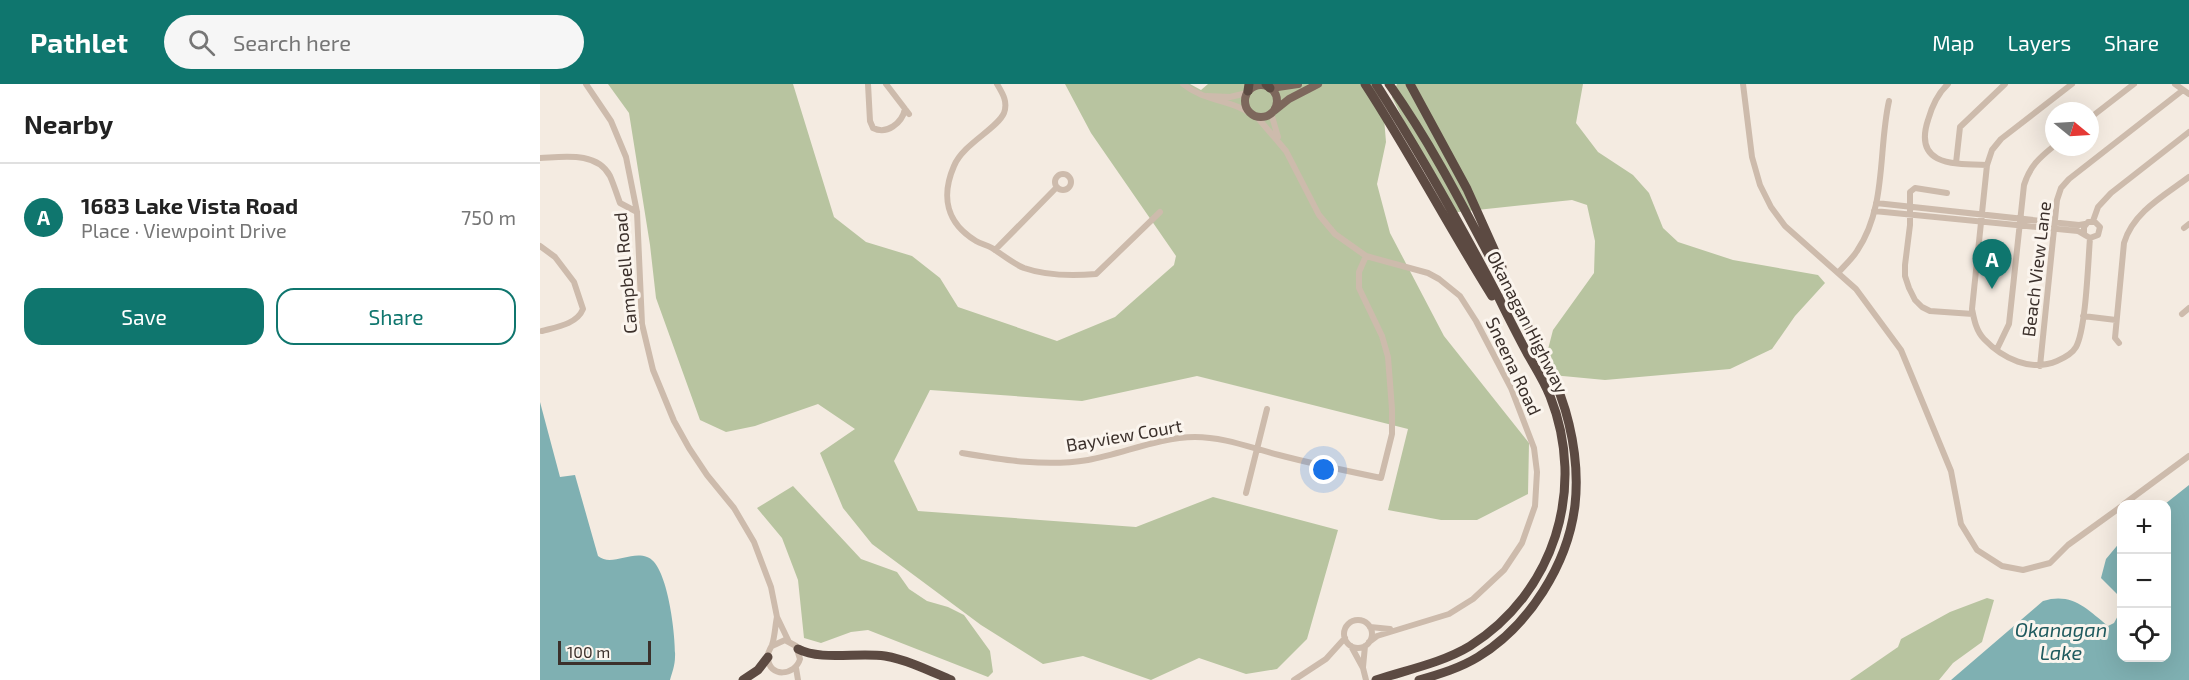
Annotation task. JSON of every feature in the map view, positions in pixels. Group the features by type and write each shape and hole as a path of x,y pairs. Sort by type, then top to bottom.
{"highway":[{"path":"1365,84 1414,162 1469,260 1526,352"},
{"name":"Okanagan Highway","path":"1376,84 1408,134 1468,239 1550,397 1560,429 1564,457 1562,509 1551,552 1537,579 1512,612 1485,635 1455,654 1376,680"},
{"name":"Okanagan Highway","path":"1389,84 1408,111 1454,191 1537,345 1560,393 1569,424 1576,468 1575,505 1567,542 1557,565 1536,601 1515,626 1480,656 1461,666 1419,680"},
{"path":"1410,84 1467,189 1537,345"},
{"path":"798,649 812,654 886,657 951,680"},
{"path":"743,680 758,670 768,657"}],"main road":[{"path":"1298,84 1269,87 1257,85 1248,89 1245,104 1253,115 1265,117 1289,99 1318,84"},
{"path":"1269,87 1275,92 1277,103 1272,113"}],"street":[{"name":"Campbell Road","path":"586,84 611,121 626,157 637,212 642,324 653,370 674,421 689,448 707,475 734,508 754,542 771,587 777,617 789,642"},
{"path":"868,84 870,121 873,128 882,131 898,123 907,112 886,84"},
{"path":"997,84 1004,95 1006,106 1002,117 965,149 954,165 946,195 951,216 975,240 1023,267 1044,273 1068,276 1096,274 1160,212"},
{"name":"Sneena Road","path":"1183,84 1203,96 1241,108 1253,115 1281,143"},
{"path":"1743,84 1752,157 1771,207 1785,226 1856,288 1901,350 1952,471 1961,524 1977,550 2002,566 2023,570 2050,563 2068,546 2117,509"},
{"path":"1948,84 1936,97 1924,134 1926,150 1934,158 1942,161 1987,165"},
{"path":"1956,163 1960,127 2005,84"},
{"path":"2072,84 2001,139 1992,150 1987,165 1973,314 1983,339 2016,362 2030,366 2055,362 2075,350 2083,316 2090,238"},
{"path":"2099,111 2134,84"},
{"path":"2175,84 2186,92"},
{"path":"1203,96 1230,97 1248,89"},
{"name":"Beach View Lane","path":"2040,366 2057,200 2061,188 2069,179 2186,92"},
{"path":"1838,273 1857,252 1874,211 1882,158 1882,138 1889,101"},
{"name":"Sneena Road","path":"1272,113 1273,124 1281,143 1326,225 1348,245 1366,256 1428,273 1460,296 1476,321 1511,388 1534,448 1537,472 1534,506 1522,543 1504,570 1473,599 1449,614 1377,636 1367,644"},
{"path":"2055,226 2085,224 2093,221 2098,207 2111,193 2189,132"},
{"path":"1997,349 2009,324 2024,184 2029,170 2045,153"},
{"path":"540,158 578,157 602,166 609,175 620,203 637,212"},
{"path":"2120,343 2115,338 2115,320 2124,243 2128,232 2133,222 2144,211 2189,177"},
{"path":"995,250 1057,187"},
{"path":"1947,193 1916,188 1910,192 1910,225 1905,276 1916,300 1930,311 1973,314"},
{"path":"1876,203 1909,211"},
{"path":"1874,211 1909,211 2055,226 2084,233 2090,238"},
{"path":"2090,238 2098,236 2100,230 2098,224 2093,221"},
{"path":"2084,233 2085,224"},
{"path":"542,248 555,257 574,282 583,309 573,322 542,331"},
{"name":"Bayview Court","path":"962,453 1003,461 1065,462 1085,460 1165,441 1194,437 1223,440 1381,478 1392,434 1392,409 1388,357 1383,336 1359,288 1359,272 1366,256"},
{"path":"2182,314 2189,308"},
{"path":"2083,316 2115,320"},
{"path":"1246,493 1267,409"},
{"path":"2130,500 2189,456"},
{"name":"Campbell Road","path":"772,646 777,617"},
{"path":"1363,668 1367,644 1371,638 1370,627 1362,620 1351,622 1345,632 1345,638 1363,668 1366,680"},
{"name":"Sneena Road","path":"1370,627 1399,629"},
{"path":"1294,680 1326,659 1345,638"},
{"path":"787,680 771,667 768,657 772,646 780,641 789,642 798,649 800,658 796,668 798,680"},
{"path":"1351,646 1361,647 1367,644"},
{"path":"779,672 788,672 796,668"}],"green space":[{"path":"608,84 793,84 834,217 866,242 912,256 940,278 958,307 1057,341 1115,317 1174,265 1176,256 1091,133 1065,84 1190,84 1201,90 1208,84 1372,84 1383,106 1386,142 1377,184 1390,233 1444,336 1529,443 1528,494 1477,520 1441,520 1388,510 1408,429 1197,376 1082,401 930,390 894,461 918,511 1136,527 1213,497 1338,530 1307,639 1277,669 1246,674 1199,658 1151,680 1083,656 1043,664 981,625 872,544 843,508 820,453 855,429 818,404 755,426 726,432 700,420 656,298 629,113"},
{"path":"1397,84 1583,84 1576,123 1598,152 1633,175 1649,193 1663,228 1678,242 1733,260 1818,275 1825,283 1795,316 1772,349 1730,369 1605,380 1552,375 1545,361 1553,330 1594,273 1595,241 1587,205 1572,200 1449,213 1392,97"},
{"path":"793,486 861,559 897,572 909,589 927,601 948,607 964,615 990,651 993,672 988,677 868,630 851,632 821,643 804,638 798,580 782,538 757,508"},
{"path":"1987,598 1994,600 1982,642 1953,663 1939,680 1850,680 1898,647 1901,639 1950,612"}],"water":[{"path":"540,402 560,477 575,475 598,556 609,560 634,556 647,557 654,562 660,572 669,602 674,634 675,660 670,680 540,680"},
{"name":"Okanagan Lake","path":"2189,485 2189,680 1951,680 2043,601 2053,599 2071,600 2108,626 2114,623 2117,617 2117,662 2171,662 2170,500"},
{"name":"Okanagan Lake","path":"2117,546 2117,594 2101,578 2106,559"}],"place":[{"name":"1683 Lake Vista Road","path":"1992,289"}]}
